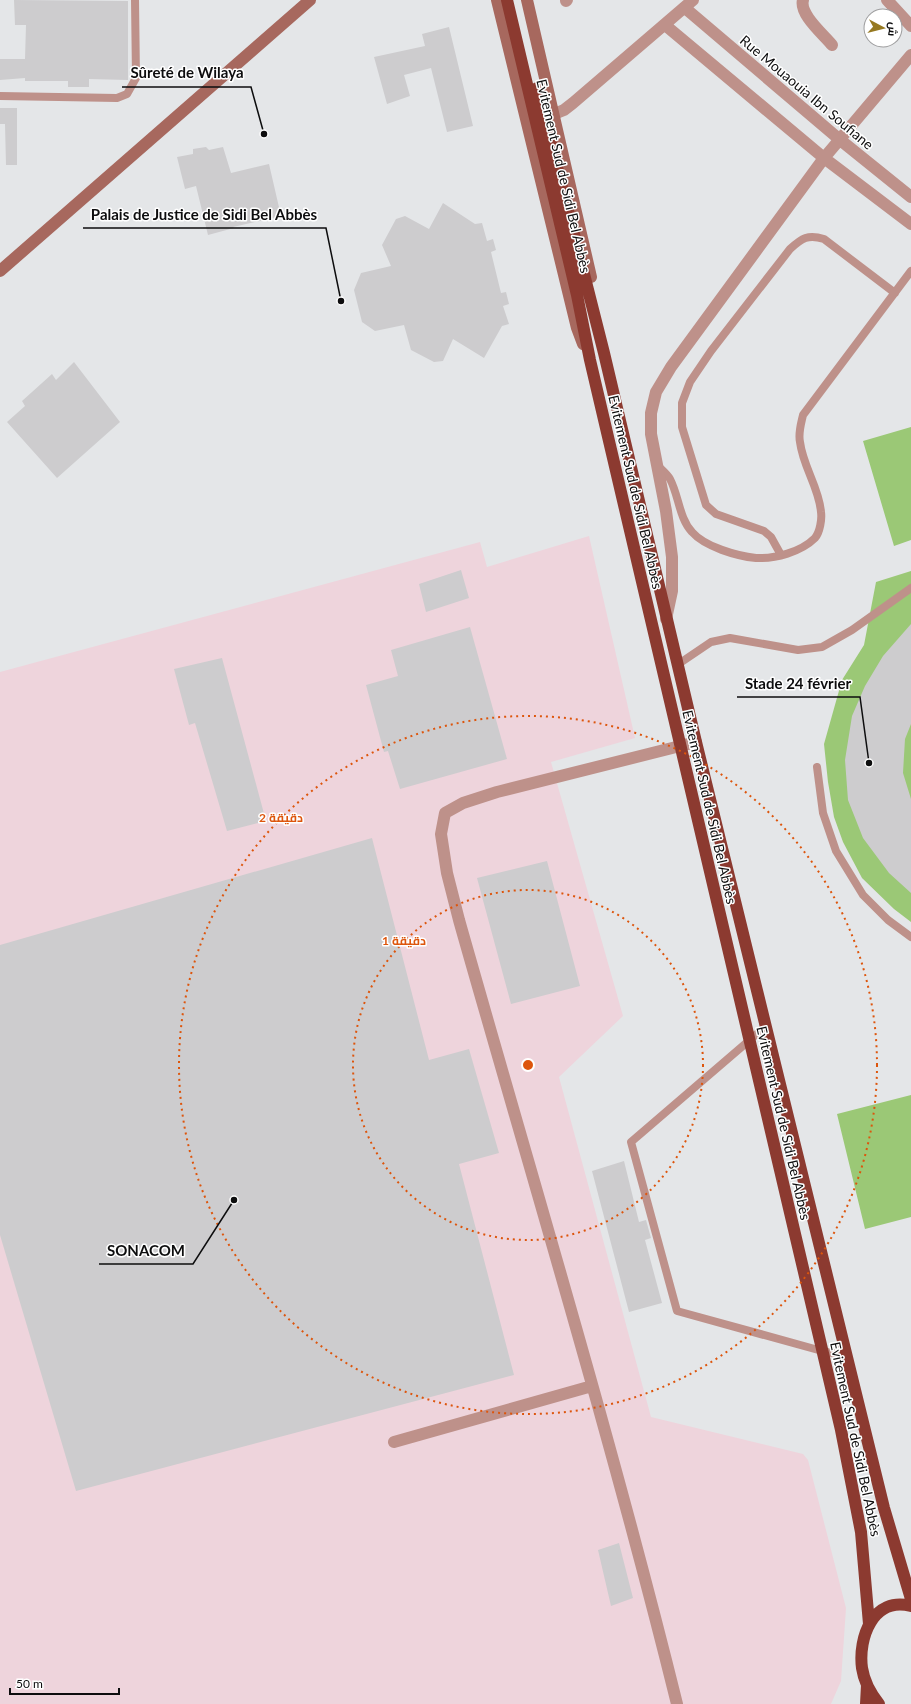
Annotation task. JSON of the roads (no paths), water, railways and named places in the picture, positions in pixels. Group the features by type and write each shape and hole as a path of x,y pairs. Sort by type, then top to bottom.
{"highway":[{"name":"Evitement Sud de Sidi Bel Abbès","path":"508,0 577,295 590,360 658,653 841,1430 861,1532 869,1624"},
{"name":"Evitement Sud de Sidi Bel Abbès","path":"516,0 604,353 677,665 884,1508 911,1599"},
{"path":"655,637 662,633 670,634"},
{"path":"658,653 666,652 674,648"},
{"path":"895,1549 911,1563"},
{"path":"879,1704 867,1684 862,1669 861,1654 864,1637 869,1624 883,1609 897,1605 911,1606"},
{"path":"866,1704 867,1684"}],"main road":[{"path":"0,271 310,0"},
{"path":"497,0 577,328 590,360"},
{"path":"527,0 602,327 604,353"}],"street":[{"path":"803,0 801,6 805,14 832,45"},
{"path":"887,0 911,26"},
{"path":"554,114 564,110 573,103 689,4"},
{"name":"Rue Mouaouia Ibn Soufiane","path":"689,4 839,139 911,197"},
{"path":"666,25 824,158 911,224"},
{"path":"666,619 672,591 672,557 666,511 651,434 651,413 656,392 671,367 824,158 911,55"},
{"path":"677,1704 656,1619 592,1386 459,920 447,873 440,834 445,814 463,803 497,792 696,742"},
{"path":"394,1442 592,1386"}],"lane":[{"path":"0,96 117,98 127,94 136,78 135,0"},
{"path":"781,555 771,537 764,532 716,514 706,505 682,427 682,403 690,382 716,345 790,249 800,239 813,236 824,238 894,293"},
{"path":"657,465 669,477 677,494 684,519 692,532 702,540 720,549 741,555 769,558 796,551 816,537 819,529 821,512 817,494 799,441 799,431 803,415 911,271"},
{"path":"677,665 711,642 730,638 798,650 822,647 852,630 911,588"},
{"path":"817,767 823,813 836,851 862,895 888,920 911,937"},
{"path":"766,1026 631,1142 677,1311 822,1351 847,1356"}],"place":[{"name":"Sûreté de Wilaya","path":"264,134"},
{"name":"Palais de Justice de Sidi Bel Abbès","path":"341,301"},
{"name":"Stade 24 février","path":"869,763"},
{"name":"SONACOM","path":"234,1200"}]}
